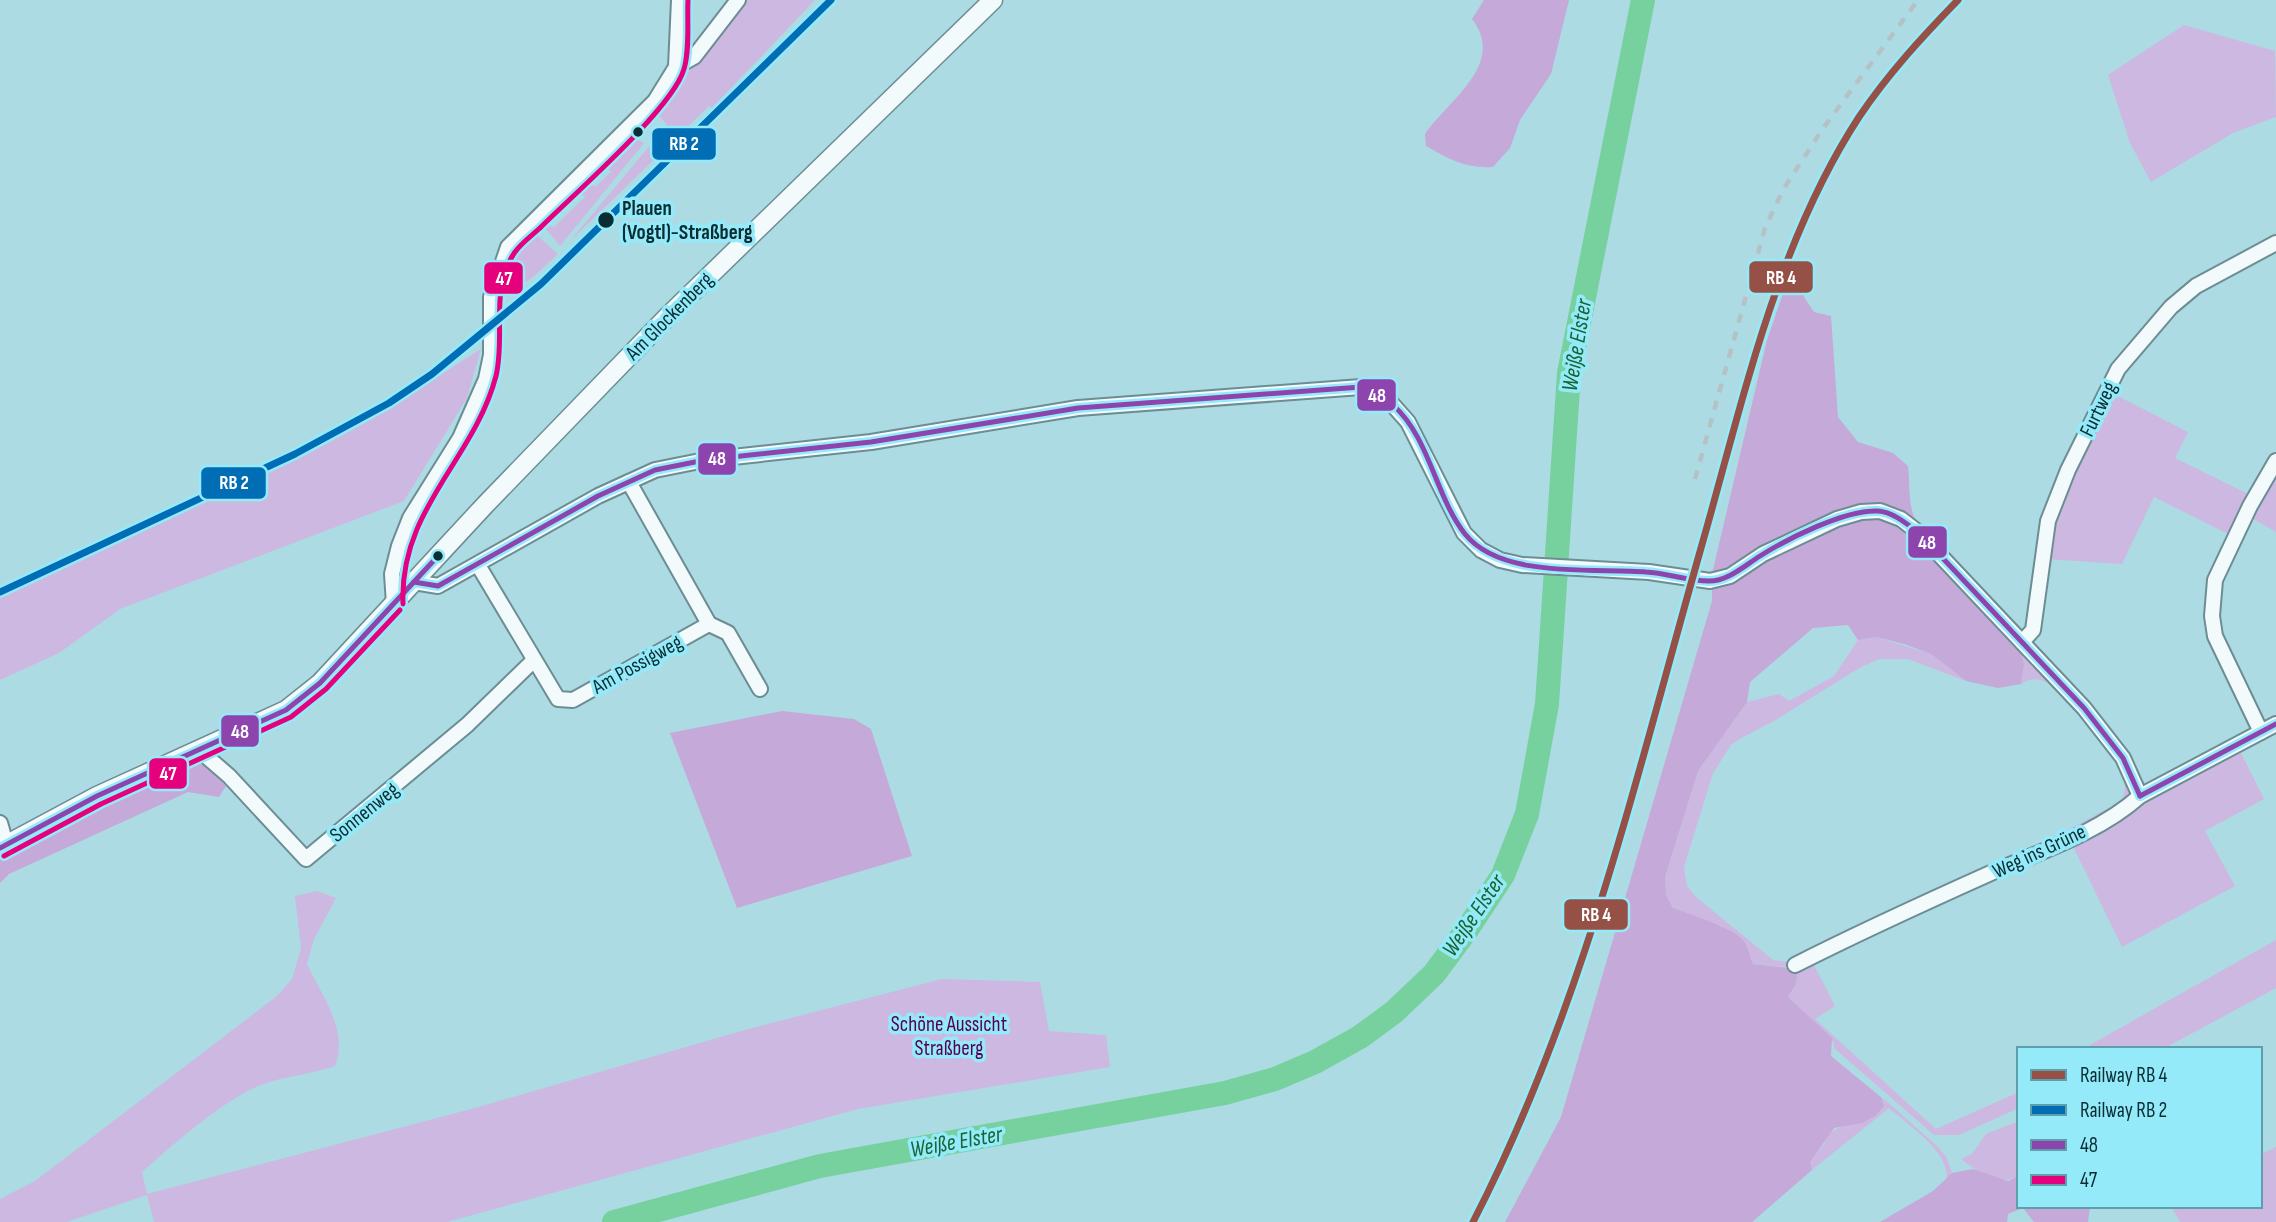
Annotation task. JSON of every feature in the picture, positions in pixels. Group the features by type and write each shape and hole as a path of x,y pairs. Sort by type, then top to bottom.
{"main road":[{"name":"Am Glockenberg","path":"3,846 97,796 286,710 320,683 667,317 993,0"}],"street":[{"path":"394,604 392,574 410,518 460,438 486,379 491,355 491,297 498,270 509,247 655,101 676,66 679,0"},
{"path":"676,66 694,57 738,0"},
{"name":"Furtweg","path":"2022,642 2033,630 2048,521 2068,470 2118,369 2171,307 2196,286 2276,243"},
{"path":"414,582 438,586 654,470 705,460 871,442 1077,408 1361,387 1392,404 1408,422 1464,533 1481,550 1500,561 1710,581 1731,576 1763,554 1838,519 1861,512 1880,511 1901,519 1919,533 2099,728 2123,758 2140,796"},
{"path":"2261,732 2215,636 2212,616 2215,580 2256,494 2276,461"},
{"path":"629,482 709,624 728,633 760,689"},
{"name":"Am Possigweg","path":"478,565 558,699 573,700 709,624"},
{"name":"Sonnenweg","path":"200,750 229,776 306,859 467,725 533,661"},
{"name":"Weg ins Grüne","path":"1794,965 1867,929 2057,844 2124,810 2140,796 2276,724"},
{"path":"0,823 3,846"}],"green space":[{"path":"745,0 815,0 712,108 709,106 570,241 667,125 656,112"},
{"path":"2184,25 2275,51 2276,117 2233,133 2151,182 2130,143 2108,75"},
{"path":"638,140 644,143 560,246 542,224 554,227 586,196 573,193 584,184 596,186 612,171 601,168"},
{"path":"532,231 558,254 533,277 498,302 509,263"},
{"path":"481,349 467,398 404,501 120,609 59,653 0,680 0,597 296,459 368,421"},
{"path":"2112,393 2188,432 2175,458 2248,494 2228,534 2154,497 2122,564 2047,559 2052,515"},
{"path":"2276,468 2276,532 2250,517"},
{"path":"1876,637 1931,654 1966,681 1908,659 1880,659 1861,667 1774,721 1741,738 1731,745 1713,773 1684,867 1687,886 1696,897 1773,960 1787,962 1798,958 2120,802 2125,788 2122,775 2105,745 2083,716 2108,743 2132,793 2130,800 2068,835 1787,967 1753,964 1722,926 1705,922 1671,906 1666,895 1665,877 1698,771 1747,702 1779,694 1789,701 1834,676 1858,640"},
{"path":"2021,651 2063,695 2039,680 2021,684 2024,665"},
{"path":"2239,749 2264,799 2205,831 2235,886 2122,947 2071,842"},
{"name":"Schöne Aussicht Straßberg","path":"317,891 336,898 314,939 307,964 336,1027 339,1040 335,1066 266,1083 234,1099 185,1135 142,1172 147,1194 475,1108 748,1029 942,979 1040,982 1049,1031 1106,1035 1110,1067 858,1109 447,1222 154,1222 147,1195 67,1222 0,1222 0,1199 35,1181 277,996 292,979 301,948 295,896"},
{"path":"2276,940 2276,988 2167,1047 2087,1047"},
{"path":"1812,961 1835,1006 1815,1019 1936,1129 2017,1093 2017,1109 1959,1135 1934,1135 1834,1048 1834,1043 1788,997 1796,984 1798,969"},
{"path":"1883,1098 1947,1158 1952,1173 1947,1179 1942,1159 1935,1149 1889,1108 1812,1170 1810,1162 1828,1134 1884,1106"},
{"path":"2017,1122 2017,1177 1996,1178 1981,1173 1961,1159 1972,1154 1986,1134"},
{"path":"2276,1147 2276,1222 2180,1222 2172,1208 2262,1208 2262,1154"}],"shaded area":[{"path":"1484,0 1569,0 1551,74 1520,120 1510,148 1493,167 1466,165 1442,155 1426,146 1425,134 1459,95 1479,66 1483,51 1481,35 1472,19"},
{"path":"1790,273 1804,280 1804,297 1814,312 1831,316 1838,417 1858,442 1893,453 1908,466 1914,517 2021,651 2024,665 2021,684 1998,688 1966,681 1931,654 1876,637 1858,640 1848,625 1813,628 1750,682 1747,702 1698,771 1665,877 1666,895 1672,907 1723,927 1740,937 1753,964 1798,969 1796,984 1788,997 1832,1038 1831,1056 1882,1098 1884,1106 1875,1116 1862,1123 1834,1128 1810,1162 1812,1170 1752,1222 1505,1222 1561,1117 1712,601 1712,574 1767,340"},
{"path":"782,711 854,719 871,729 912,856 737,908 670,733"},
{"path":"197,757 226,786 219,797 188,792 9,874 0,883 0,856 95,805"},
{"path":"1973,1169 2008,1181 2017,1177 2017,1208 2023,1208 2008,1214 2007,1222 1880,1222 1933,1191 1952,1173"},
{"path":"2023,1208 2090,1208 2088,1222 2034,1222"}],"waterway":[{"name":"Weiße Elster","path":"614,1222 820,1166 1225,1093 1275,1079 1315,1062 1360,1037 1394,1012 1434,974 1503,875 1527,814 1547,704 1569,373 1643,0"}],"railway":[{"path":"1695,479 1765,228 1784,188 1824,127 1918,0"}],"transit line":[{"name":"47","path":"403,604 405,570 413,540 425,512 472,434 486,406 496,376 500,345 500,297 507,266 521,245 621,150 676,86 686,61 688,0"},
{"path":"0,592 295,454 389,403 432,374 541,284 831,0"},
{"path":"1473,1222 1512,1141 1546,1059 1604,891 1747,381 1783,272 1830,167 1859,117 1906,56 1958,0"},
{"name":"48","path":"414,582 438,586 598,496 655,470 705,460 871,442 1078,408 1361,387 1389,402 1405,418 1416,434 1446,502 1465,534 1481,548 1524,565 1646,572 1709,581 1723,579 1785,542 1834,520 1878,511 1894,516 1919,533 2084,708 2123,758 2140,796"},
{"name":"48","path":"0,848 97,796 286,710 320,683 438,556"},
{"name":"47","path":"4,856 101,804 291,717 326,689 400,610"},
{"name":"48","path":"2140,796 2276,724"}],"place":[{"name":"Plauen (Vogtl)-Straßberg","path":"606,220"}]}
